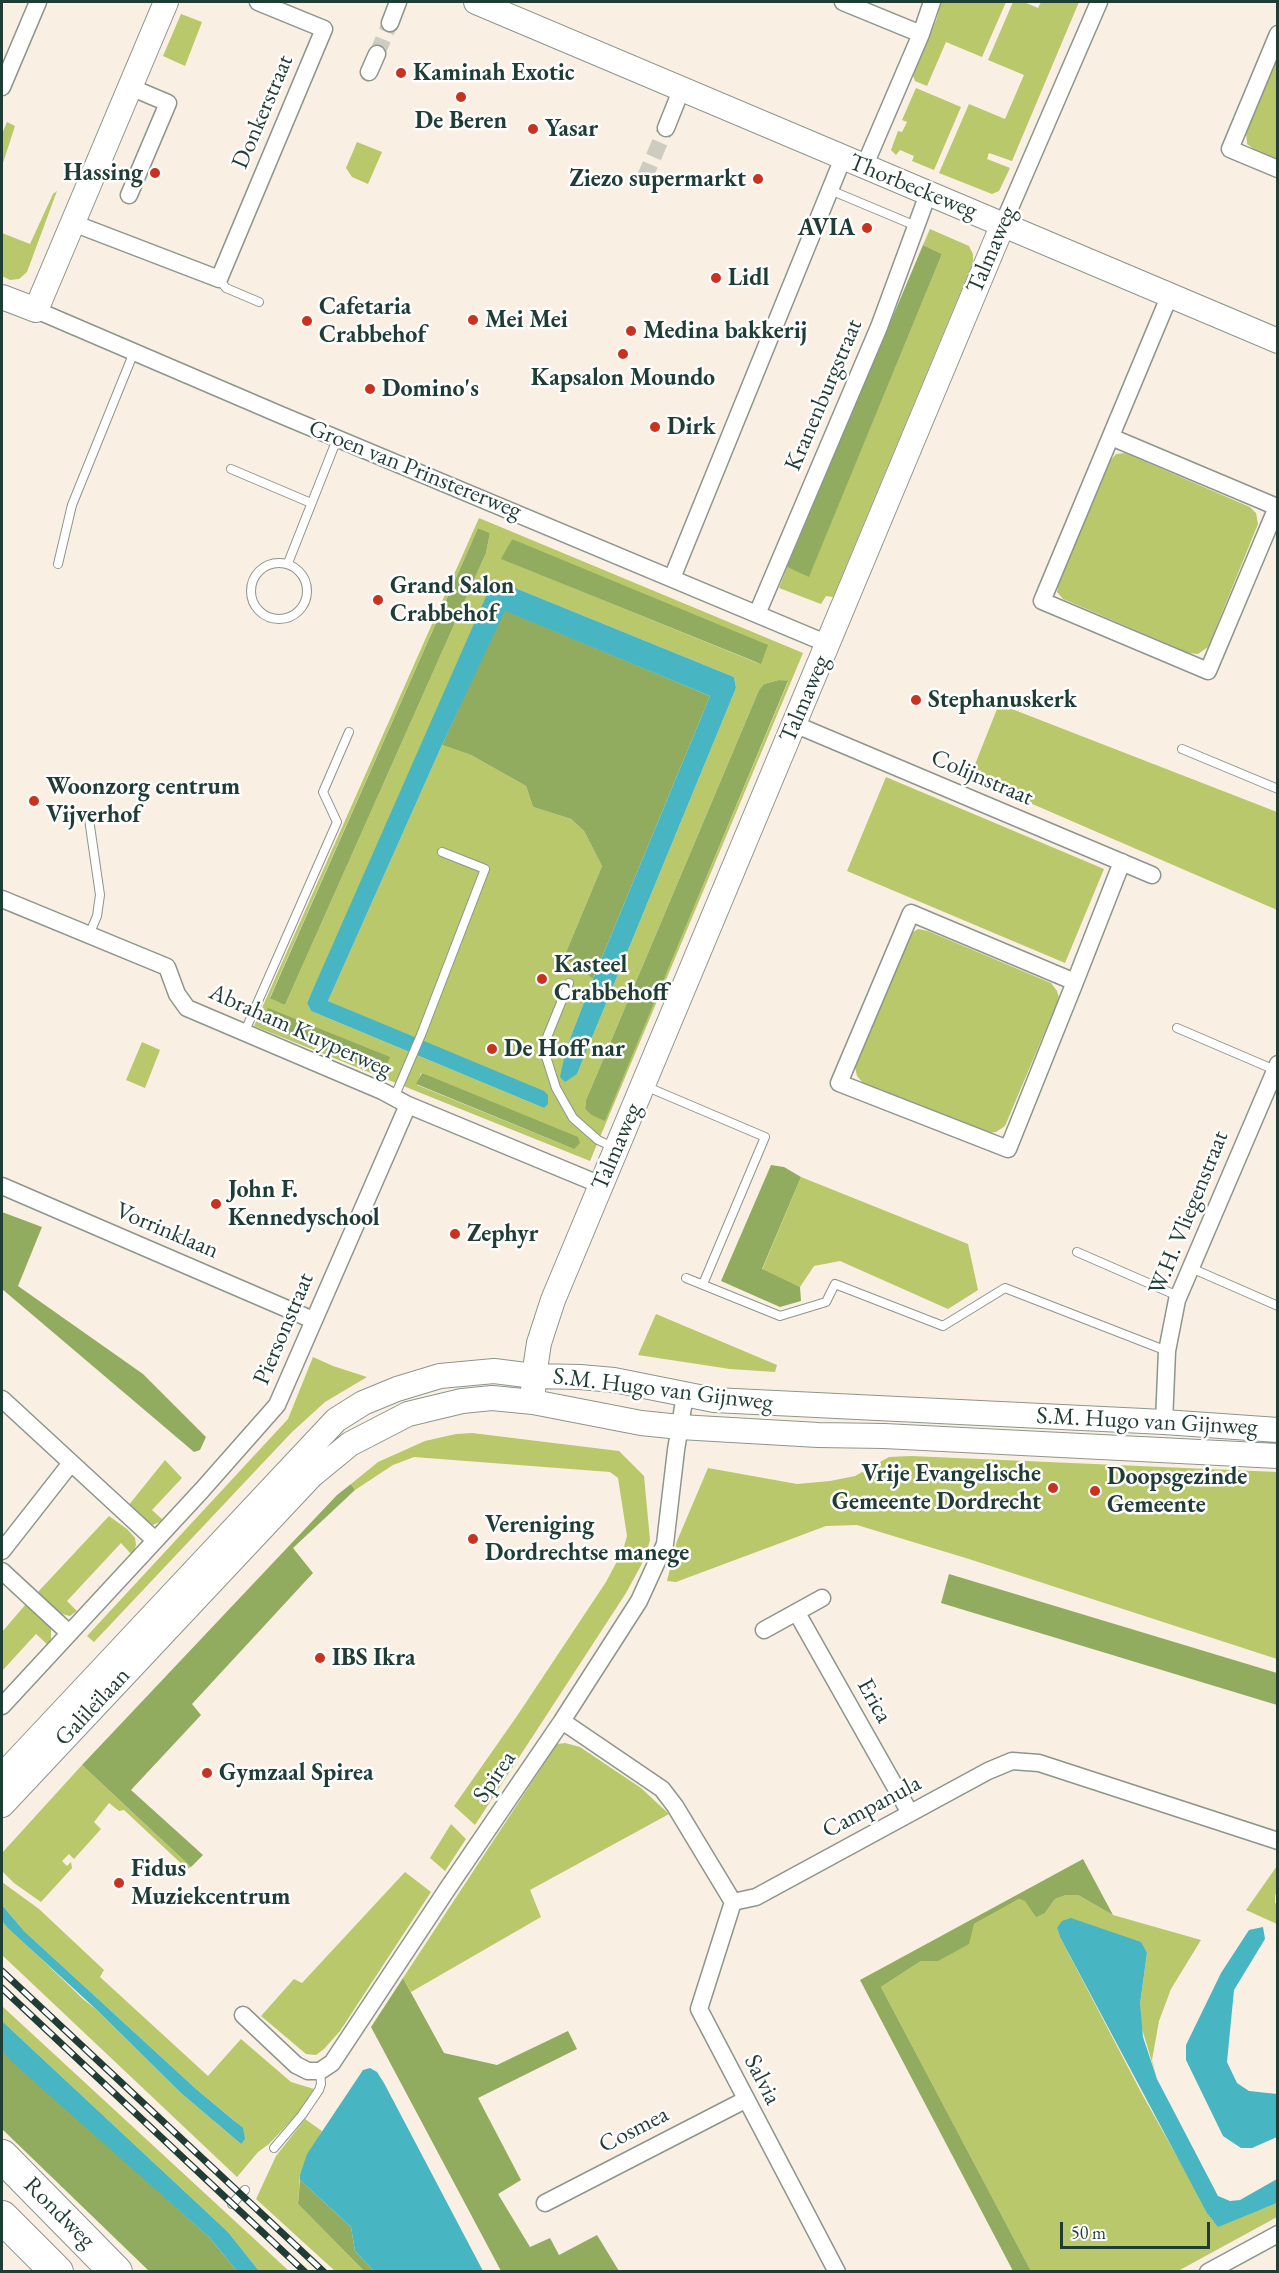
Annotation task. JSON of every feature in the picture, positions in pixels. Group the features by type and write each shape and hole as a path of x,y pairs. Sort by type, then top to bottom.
{"highway":[{"name":"Rondweg","path":"2,2156 116,2271"},
{"name":"Rondweg","path":"2,2217 57,2271"}],"street":[{"path":"2,87 38,2"},
{"path":"36,310 166,2"},
{"name":"Donkerstraat","path":"219,279 324,29 258,2"},
{"path":"390,23 398,2"},
{"name":"Thorbeckeweg","path":"476,2 1003,224 1169,297 1278,341"},
{"path":"843,2 921,34"},
{"path":"672,578 830,190 854,163 921,34 932,2"},
{"name":"Talmaweg","path":"533,1402 534,1376 542,1332 553,1300 1003,224 1099,2"},
{"path":"1278,34 1230,149 1278,169"},
{"path":"369,72 377,54"},
{"path":"129,195 168,103 130,87"},
{"path":"666,128 682,88"},
{"name":"Kranenburgstraat","path":"757,614 879,327 928,194"},
{"path":"73,222 219,279"},
{"name":"Groen van Prinstererweg","path":"2,297 828,644"},
{"path":"1111,438 1277,507 1208,671 1042,601 1169,297"},
{"name":"Colijnstraat","path":"795,724 1152,874"},
{"path":"1075,982 911,913 840,1083 1008,1149 1075,982 1122,862"},
{"name":"Abraham Kuyperweg","path":"2,899 167,967 177,994 187,1008 382,1091 401,1102 601,1185"},
{"name":"W.H. Vliegenstraat","path":"1164,1422 1167,1350 1178,1296 1276,1067"},
{"name":"Piersonstraat","path":"2,1706 277,1405 401,1102"},
{"name":"Vorrinklaan","path":"2,1186 313,1320"},
{"name":"S.M. Hugo van Gijnweg","path":"177,1602 336,1420 363,1403 397,1389 440,1376 494,1371 534,1376 614,1380 714,1401 1164,1422 1278,1430"},
{"name":"Spirea","path":"320,2071 332,2063 562,1721 639,1601 665,1544 686,1395"},
{"name":"S.M. Hugo van Gijnweg","path":"177,1602 311,1476 350,1444 408,1414 462,1401 492,1398 533,1402 640,1423 680,1427 1278,1456"},
{"path":"2,1400 155,1540"},
{"path":"2,1551 71,1463"},
{"path":"2,1571 69,1633"},
{"path":"764,1630 822,1598"},
{"name":"Galileïlaan","path":"2,1776 177,1602"},
{"name":"Galileïlaan","path":"2,1805 177,1602"},
{"name":"Erica","path":"797,1612 910,1814"},
{"path":"562,1721 662,1789 675,1806 733,1902"},
{"name":"Campanula","path":"733,1902 756,1897 988,1771 1012,1761 1039,1763 1278,1841"},
{"name":"Salvia","path":"733,1902 699,2008 830,2269"},
{"path":"243,2015 296,2065 308,2071 320,2071"},
{"name":"Cosmea","path":"545,2203 745,2100"},
{"path":"1208,2271 1278,2234"}],"lane":[{"path":"830,190 916,226"},
{"path":"219,279 225,288 259,302"},
{"path":"58,564 72,505 134,352"},
{"path":"288,563 337,439"},
{"path":"231,469 311,503"},
{"path":"288,563 300,571 306,580 308,589 306,600 293,616 282,619 271,618 255,605 251,595 251,586 262,568 272,564 288,563"},
{"path":"245,1031 337,822 323,792 349,732"},
{"path":"1182,749 1278,789"},
{"path":"89,819 100,895 97,916 89,935"},
{"path":"401,1102 412,1057 486,869 442,852"},
{"path":"570,983 543,1047 556,1088 573,1118 597,1140 616,1149"},
{"path":"1177,1028 1276,1067"},
{"path":"643,1085 765,1137 703,1284"},
{"path":"1077,1252 1178,1296"},
{"path":"1191,1268 1278,1306"},
{"path":"686,1278 780,1316 826,1302 835,1284 943,1326 1005,1288 1167,1350"},
{"path":"274,2148 302,2115 319,2090 320,2071"},
{"path":"232,2204 245,2190"}],"green space":[{"path":"941,2 1006,2 982,57 946,42 927,86 915,81 913,75 937,18"},
{"path":"1013,2 1024,2 1038,8 1041,2 1079,2 1012,161 989,153 987,159 1010,168 999,191 992,194 939,173 969,104 1005,119 1024,75 988,60"},
{"path":"181,14 202,22 185,66 163,56"},
{"path":"1277,59 1277,160 1258,152 1247,144 1246,132"},
{"path":"916,88 961,107 934,170 912,161 914,156 900,150 896,155 891,150 898,131 902,132 907,122 902,120"},
{"path":"7,122 15,126 2,166 2,134"},
{"path":"357,142 382,152 368,184 352,177 346,168"},
{"path":"57,191 27,272 19,279 10,280 2,276 2,233 30,244 53,194"},
{"path":"930,229 969,246 973,254 973,262 833,597 826,596 821,604 779,588 787,567 809,576 942,254 923,245"},
{"path":"923,245 942,254 809,577 787,567"},
{"path":"1125,453 1250,507 1256,513 1258,524 1208,647 1198,654 1189,653 1063,599 1057,592 1059,582 1111,460 1116,454"},
{"path":"479,518 803,653 590,1161 254,1026","holes":["478,528 490,533 486,553 285,1005 270,997","512,539 760,664 502,559","503,583 734,677 736,688 577,1074 566,1049 593,979 564,957 602,866 584,831 571,819 533,807 526,786 471,755 442,745 328,1001 427,1044 544,1108 311,1011 307,1003","779,680 788,682 605,1120 591,1115 585,1109 586,1100 759,690 764,684","421,1073 422,1073 574,1149 417,1085"]},
{"path":"478,528 490,533 486,553 285,1005 270,998"},
{"path":"512,539 768,645 761,664 501,559"},
{"path":"504,610 710,696 593,979 564,957 602,866 584,831 571,819 533,807 526,786 471,755 442,745"},
{"path":"779,680 788,681 605,1121 591,1115 585,1109 586,1100 759,690 764,684"},
{"path":"999,704 1277,812 1277,910 970,777"},
{"path":"886,777 1104,869 1065,963 847,871"},
{"path":"918,929 928,931 1051,983 1057,991 1059,998 1005,1126 996,1132 988,1133 863,1083 857,1076 855,1067 910,934"},
{"path":"268,1008 390,1057 383,1074 262,1023"},
{"path":"142,1042 160,1050 145,1088 126,1080"},
{"path":"422,1073 578,1137 580,1143 574,1149 416,1084"},
{"path":"771,1165 784,1167 801,1177 762,1269 800,1287 801,1301 780,1307 721,1281"},
{"path":"801,1177 968,1244 978,1290 948,1309 840,1261 814,1266 800,1287 762,1270"},
{"path":"2,1212 42,1227 18,1286 143,1374 206,1437 200,1450 194,1452 2,1289"},
{"path":"656,1314 777,1365 775,1372 730,1369 638,1355"},
{"path":"313,1357 367,1377 325,1402 292,1432 94,1642 87,1636 288,1419"},
{"path":"472,1433 619,1451 644,1476 650,1540 645,1558 626,1593 475,1825 454,1806 606,1582 623,1550 627,1536 618,1478 610,1472 414,1457 393,1465 355,1490 351,1484 378,1462 425,1441"},
{"path":"911,1456 1277,1472 1277,1659 857,1525 826,1526 676,1582 667,1581 677,1541 708,1468 797,1484 855,1476 889,1457"},
{"path":"165,1460 182,1478 152,1510 163,1520 153,1525 147,1524 128,1506"},
{"path":"351,1484 355,1490 293,1548 313,1573 192,1704 201,1715 131,1790 203,1855 191,1867 82,1765 337,1495"},
{"path":"109,1516 135,1538 134,1551 132,1555 121,1543 67,1601 77,1611 70,1616 62,1614 37,1593"},
{"path":"949,1574 1277,1673 1277,1705 941,1603"},
{"path":"26,1604 51,1627 51,1639 48,1645 36,1634 2,1671 2,1632"},
{"path":"565,1743 580,1747 641,1788 669,1814 530,1890 541,1917 411,1992 403,1978 557,1744"},
{"path":"82,1765 191,1867 187,1869 124,1810 119,1811 109,1803 94,1822 101,1829 74,1859 69,1854 62,1861 67,1866 71,1862 72,1868 41,1902 14,1883 2,1871 2,1853"},
{"path":"451,1824 466,1839 445,1871 430,1858"},
{"path":"1083,1859 1113,1915 1078,1895 1066,1895 1055,1899 1045,1913 1036,1917 1025,1901 1019,1899 974,1924 969,1944 938,1961 921,1961 881,1987 1031,2271 1013,2271 860,1980"},
{"path":"1277,1866 1275,1903 1277,1904 1277,1924 1246,1910"},
{"path":"405,1872 431,1892 340,2031 316,2055 306,2054 261,2016 294,1979 302,1983"},
{"path":"2,1882 39,1909 104,1970 100,1977 208,2076 241,2039 291,2082 314,2089 298,2113 269,2144 258,2152 237,2177 2,1955 2,1921 181,2093 241,2144 236,2122 196,2089 24,1931 2,1905"},
{"path":"1066,1895 1078,1895 1113,1915 1201,1940 1171,1989 1159,2021 1152,2060 1157,2079 1140,2022 1140,2004 1147,1953 1057,1928 1142,2094 1213,2221 1277,2203 1277,2217 1178,2271 1031,2271 881,1987 921,1961 938,1961 974,1924 1019,1899 1025,1900 1045,1913 1055,1899"},
{"path":"403,1978 444,2053 497,2065 568,2031 577,2049 478,2098 521,2180 498,2194 530,2247 550,2238 559,2255 597,2235 619,2271 501,2271 371,2027"},
{"path":"2,2006 289,2271 259,2271 228,2232 2,2021"},
{"path":"2,2050 209,2237 237,2271 149,2271 2,2129"},
{"path":"305,2119 322,2131 300,2175 298,2204 364,2271 335,2271 256,2199 276,2156"},
{"path":"300,2180 351,2227 355,2251 374,2271 364,2271 298,2204"}],"water":[{"path":"503,583 734,677 736,688 577,1074 565,1082 560,1077 566,1049 710,696 505,611 442,745 328,1001 544,1091 548,1095 548,1104 544,1108 311,1011 307,1003 488,592"},
{"path":"2,1905 24,1931 196,2089 243,2128 245,2139 241,2144 181,2093 98,2011 8,1928 2,1921"},
{"path":"1071,1918 1141,1942 1147,1953 1140,2004 1143,2037 1157,2079 1218,2196 1230,2201 1240,2200 1277,2179 1277,2203 1218,2227 1207,2213 1060,1937 1057,1928 1062,1921"},
{"path":"1263,1927 1265,1939 1234,1990 1227,2062 1237,2083 1249,2091 1277,2094 1277,2137 1252,2148 1241,2148 1223,2136 1186,2060 1186,2045 1221,1973 1249,1930"},
{"path":"2,2021 228,2232 259,2271 237,2271 209,2237 12,2062 2,2050"},
{"path":"370,2068 377,2072 384,2083 483,2271 374,2271 355,2251 351,2227 300,2180 307,2154 363,2070"}],"tunnel":[{"path":"377,54 390,23"},
{"path":"644,179 666,128"}],"railway":[{"path":"2,1971 324,2272"},
{"path":"2,1988 305,2272"}],"place":[{"name":"Kaminah Exotic","path":"401,73"},
{"name":"De Beren","path":"461,97"},
{"name":"Yasar","path":"533,129"},
{"name":"Hassing","path":"155,173"},
{"name":"Ziezo supermarkt","path":"758,179"},
{"name":"AVIA","path":"867,228"},
{"name":"Lidl","path":"716,278"},
{"name":"Mei Mei","path":"473,320"},
{"name":"Cafetaria Crabbehof","path":"307,321"},
{"name":"Medina bakkerij","path":"631,331"},
{"name":"Kapsalon Moundo","path":"623,354"},
{"name":"Domino's","path":"370,389"},
{"name":"Dirk","path":"655,427"},
{"name":"Grand Salon Crabbehof","path":"378,600"},
{"name":"Stephanuskerk","path":"916,700"},
{"name":"Woonzorg centrum Vijverhof","path":"34,801"},
{"name":"Kasteel Crabbehoff","path":"542,979"},
{"name":"De Hoff'nar","path":"492,1049"},
{"name":"John F. Kennedyschool","path":"216,1204"},
{"name":"Zephyr","path":"455,1234"},
{"name":"Vrije Evangelische Gemeente Dordrecht","path":"1053,1488"},
{"name":"Doopsgezinde Gemeente","path":"1095,1491"},
{"name":"Vereniging Dordrechtse manege","path":"473,1539"},
{"name":"IBS Ikra","path":"320,1658"},
{"name":"Gymzaal Spirea","path":"207,1773"},
{"name":"Fidus Muziekcentrum","path":"119,1883"}]}
